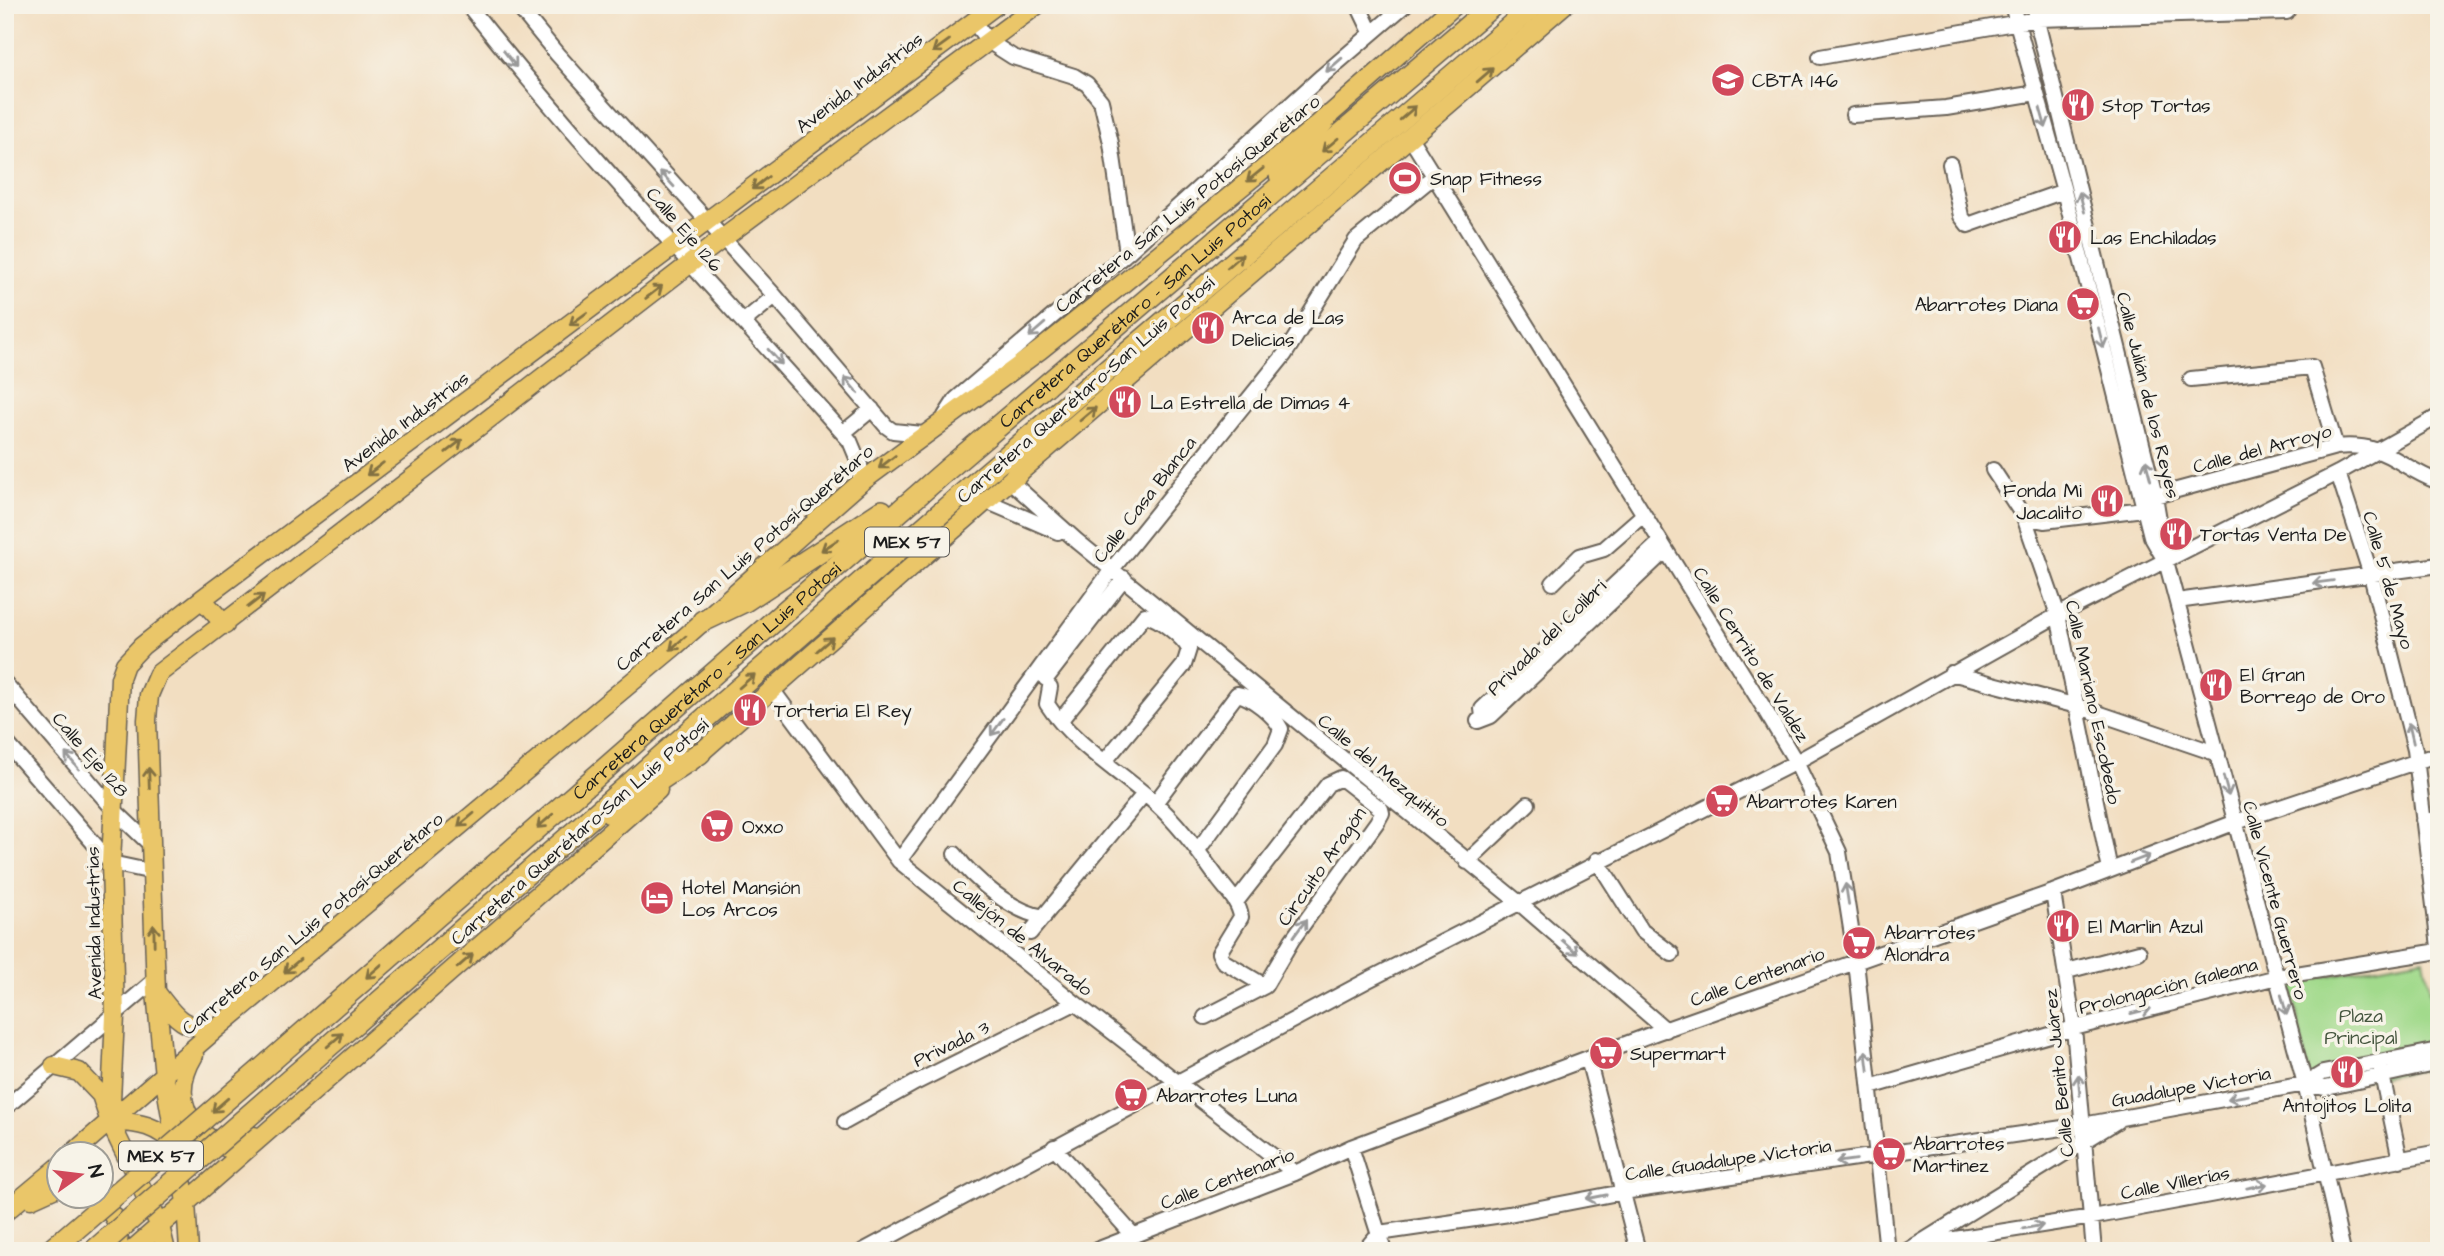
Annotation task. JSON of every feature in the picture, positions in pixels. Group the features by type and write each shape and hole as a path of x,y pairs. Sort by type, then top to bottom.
{"highway":[{"name":"Carretera Querétaro - San Luis Potosí","path":"50,1251 949,468 1493,5"},
{"name":"Carretera Querétaro - San Luis Potosí","path":"94,1251 533,865 1535,5"},
{"path":"1244,218 1327,117"},
{"path":"1013,478 1070,402"},
{"path":"703,621 745,601 949,468"},
{"path":"533,865 700,753"}],"main road":[{"name":"Avenida Industrias","path":"110,1122 115,1016 111,863 118,703 125,664 142,646 202,598 707,224 996,5"},
{"path":"189,1251 186,1202 164,1076 155,986 149,695 158,674 225,625 722,239 1037,5"},
{"name":"Carretera San Luis Potosí-Querétaro","path":"89,1140 216,1029 703,621 860,483 1040,350 1327,117 1455,5"},
{"name":"Carretera Querétaro-San Luis Potosí","path":"131,1251 285,1119 986,501 1564,5"},
{"path":"412,441 431,464"},
{"path":"202,598 225,625"},
{"path":"155,986 184,1024 195,1029 216,1029"},
{"path":"201,1043 185,1069 181,1087 187,1113 200,1133 227,1148 239,1145 285,1119"},
{"path":"54,1066 79,1072 92,1081 101,1095 110,1122 160,1226 166,1251"},
{"path":"110,1122 143,1123 164,1133 178,1147"},
{"path":"5,1212 46,1178"},
{"path":"5,1212 46,1193"},
{"path":"109,1210 118,1222 121,1235 116,1251"}],"street":[{"name":"Calle Eje 126","path":"468,5 526,79 689,265 843,433 860,465 860,483"},
{"name":"Calle Eje 126","path":"517,5 872,409 893,431 923,434"},
{"path":"1358,5 1371,32"},
{"path":"942,421 957,399 1127,253 1371,32 1405,5"},
{"name":"Calle Julián de los Reyes","path":"2012,5 2101,311"},
{"path":"1820,57 2016,23 2035,12 2214,9 2287,12"},
{"name":"Calle Julián de los Reyes","path":"2035,12 2101,311 2133,441 2144,509 2151,536 2166,561"},
{"path":"974,22 988,41 1013,57 1074,76 1087,84 1101,101 1111,143 1127,253"},
{"path":"1853,116 1946,108 2036,93"},
{"name":"Calle Cerrito de Valdez","path":"1411,139 1796,762 1839,852 1856,961 1887,1251"},
{"path":"1950,164 1961,216 1968,225 2064,191"},
{"name":"Calle Casa Blanca","path":"1045,679 1118,573 1285,354 1356,240 1434,176"},
{"path":"743,322 775,296"},
{"path":"2191,379 2312,367 2336,446"},
{"path":"843,433 872,409"},
{"path":"863,1251 1597,860 1796,762 2058,615 2338,473 2439,416"},
{"name":"Calle Julián de los Reyes","path":"2133,441 2155,496 2166,561"},
{"name":"Calle del Arroyo","path":"2155,496 2336,446 2358,444 2379,449"},
{"path":"2379,449 2439,482"},
{"name":"Calle Mariano Escobedo","path":"1993,470 2024,517 2058,615 2110,870"},
{"name":"Calle 5 de Mayo","path":"2338,473 2371,575 2417,762 2439,949"},
{"name":"Calle del Mezquitito","path":"1013,478 1077,541 1518,902 1665,1030"},
{"name":"Calle del Mezquitito","path":"986,501 1077,541"},
{"path":"2024,517 2044,521 2144,509"},
{"path":"1553,583 1580,556 1604,549 1643,515"},
{"name":"Privada del Colibrí","path":"1481,719 1482,709 1510,689 1662,546"},
{"name":"Calle Vicente Guerrero","path":"2166,561 2305,1084 2343,1251"},
{"path":"2177,601 2439,565"},
{"path":"1058,717 1145,615 1164,626 1189,649 1184,665 1105,761"},
{"path":"1951,673 2077,706 2218,754"},
{"path":"899,861 1045,679 1058,701 1058,717 1150,798 1198,850 1239,910"},
{"name":"Calle Eje 128","path":"5,683 114,810 152,846"},
{"name":"Callejón de Alvarado","path":"771,688 899,861 1075,1003 1295,1172"},
{"path":"1030,933 1150,798 1237,694 1245,696 1277,722 1281,729 1275,745 1198,850"},
{"path":"5,741 111,863 153,872"},
{"name":"Calle Centenario","path":"1094,1251 1352,1147 1665,1030 2053,892 2236,822 2439,754"},
{"name":"Circuito Aragón","path":"1341,778 1381,809 1377,822 1292,940 1265,986 1220,957 1221,945 1239,910 1328,784 1341,778"},
{"path":"1467,862 1528,804"},
{"path":"2423,820 2439,820"},
{"path":"955,853 970,875 1025,914 1044,917"},
{"path":"1597,860 1642,931 1672,954"},
{"name":"Calle Benito Juárez","path":"2053,892 2074,1028 2094,1251"},
{"name":"Prolongación Galeana","path":"1870,1087 2074,1028 2277,977 2439,949"},
{"path":"2067,971 2139,952"},
{"name":"Avenida Industrias","path":"5,1108 155,986"},
{"path":"1205,1017 1265,986"},
{"name":"Privada 3","path":"845,1122 915,1083 1075,1003"},
{"path":"2380,1069 2439,1050"},
{"path":"1588,1059 1638,1251"},
{"path":"2380,1069 2439,1063"},
{"path":"2380,1069 2400,1160"},
{"name":"Guadalupe Victoria","path":"2083,1125 2305,1084 2323,1073 2380,1069"},
{"path":"1912,1248 2084,1144 2121,1118"},
{"name":"Calle Guadalupe Victoria","path":"1378,1233 1509,1214 1623,1192 2083,1125"},
{"path":"1054,1147 1133,1235"},
{"path":"1352,1147 1384,1251"},
{"name":"Calle Villerías","path":"1912,1248 2439,1152"},
{"path":"1364,1251 1378,1233"}],"green space":[{"name":"Plaza Principal","path":"2424,958 2439,1039 2439,1067 2311,1090 2291,983"}],"place":[{"name":"CBTA 146","path":"1728,80"},
{"name":"Stop Tortas","path":"2078,105"},
{"name":"Snap Fitness","path":"1405,178"},
{"name":"Las Enchiladas","path":"2065,237"},
{"name":"Abarrotes Diana","path":"2083,304"},
{"name":"Arca de Las Delicias","path":"1208,328"},
{"name":"La Estrella de Dimas 4","path":"1125,402"},
{"name":"Fonda Mi Jacalito","path":"2107,501"},
{"name":"Tortas Venta De","path":"2176,534"},
{"name":"El Gran Borrego de Oro","path":"2216,685"},
{"name":"Torteria El Rey","path":"750,710"},
{"name":"Abarrotes Karen","path":"1722,801"},
{"name":"Oxxo","path":"717,826"},
{"name":"Hotel Mansión Los Arcos","path":"657,898"},
{"name":"El Marlin Azul","path":"2063,926"},
{"name":"Abarrotes Alondra","path":"1859,943"},
{"name":"Supermart","path":"1606,1053"},
{"name":"Antojitos Lolita","path":"2347,1072"},
{"name":"Abarrotes Luna","path":"1131,1095"},
{"name":"Abarrotes Martinez","path":"1889,1154"}]}
